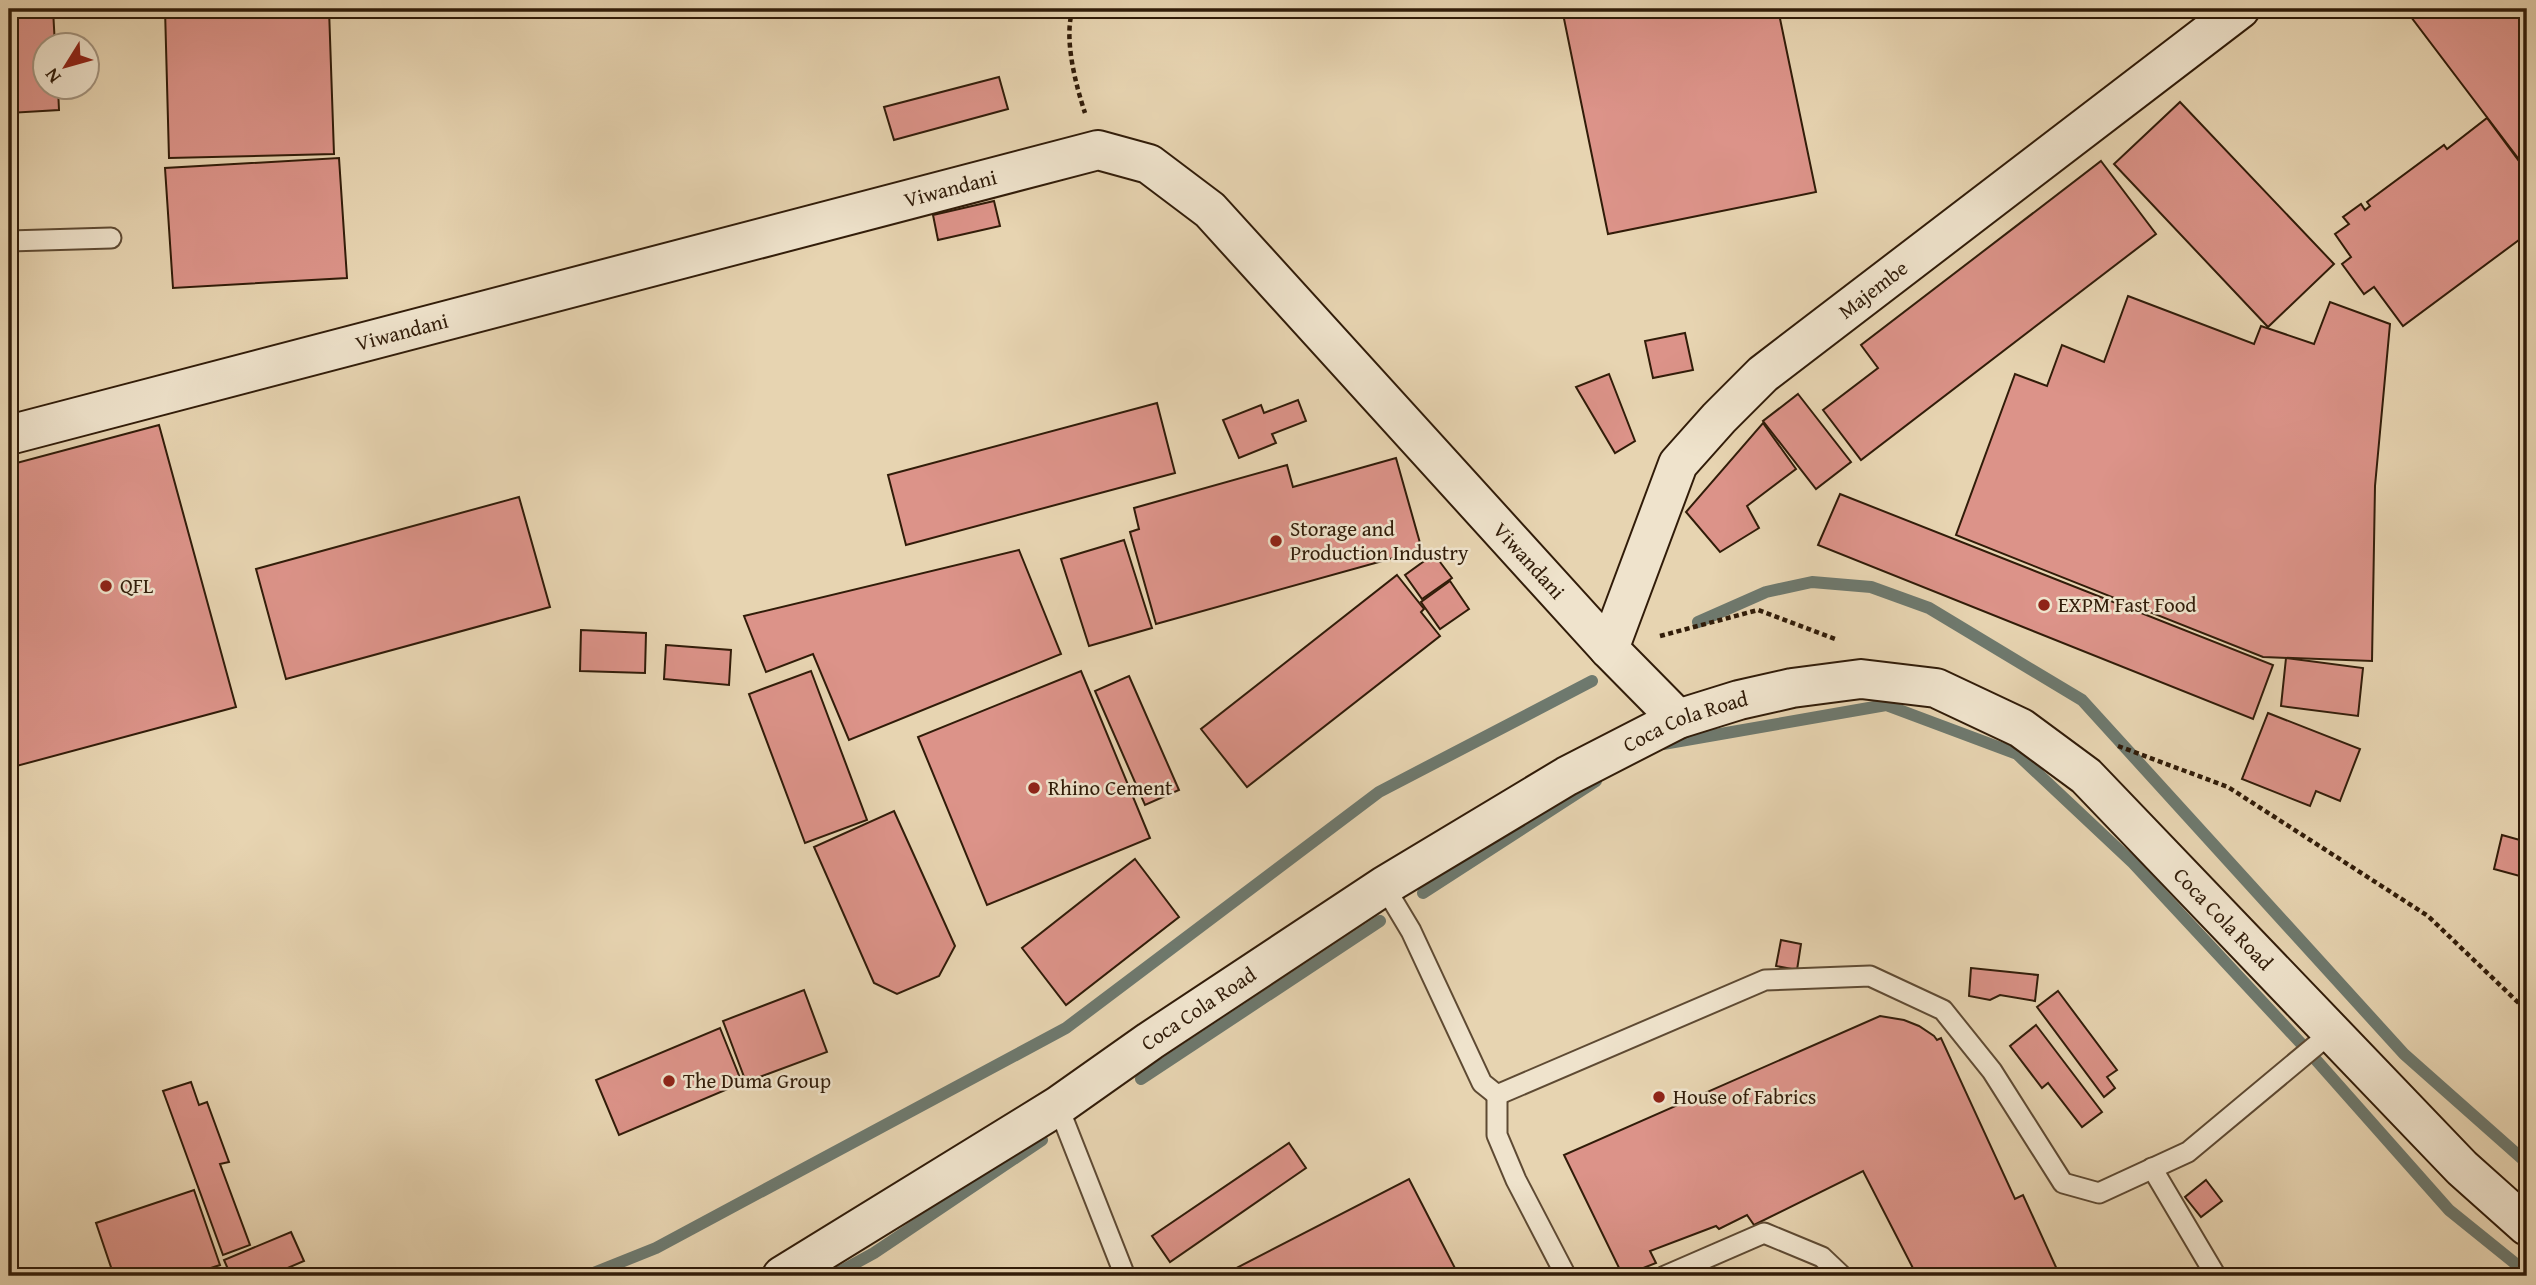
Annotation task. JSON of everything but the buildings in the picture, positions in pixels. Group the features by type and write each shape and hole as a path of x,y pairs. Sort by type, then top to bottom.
{"street":[{"name":"Majembe","path":"1609,649 1678,464 1719,418 1763,374 2240,9"},
{"name":"Viwandani","path":"9,435 1098,150 1149,164 1210,210 1609,649 1678,719"},
{"name":"Coca Cola Road","path":"782,1276 1058,1106 1150,1041 1384,886 1567,776 1678,719 1779,691 1861,678 1936,688 2021,728 2086,776 2462,1168 2527,1226"}],"lane":[{"path":"9,241 111,239"},
{"path":"1384,886 1410,931 1482,1083 1497,1095"},
{"path":"1497,1095 1765,980 1871,976 1943,1010 1992,1071 2063,1183 2099,1193 2188,1152 2332,1032"},
{"path":"1497,1095 1497,1135 1516,1180 1566,1276"},
{"path":"1058,1106 1125,1276"},
{"path":"2152,1168 2216,1276"},
{"path":"1665,1276 1694,1271 1764,1233 1822,1257 1842,1276"}],"path":[{"path":"1073,9 1070,16 1071,44 1077,87 1098,150"}],"waterway":[{"path":"1698,622 1766,592 1812,582 1871,587 1929,608 2082,700 2404,1054 2527,1163"},
{"path":"586,1276 656,1248 1066,1028 1379,792 1592,681"},
{"path":"1663,744 1886,705 2017,754 2133,863 2309,1052 2449,1210 2527,1273"},
{"path":"1423,893 1596,781"},
{"path":"1141,1079 1380,921"},
{"path":"832,1276 874,1253 1042,1140"}],"place":[{"name":"Storage and Production Industry","path":"1276,541"},
{"name":"QFL","path":"106,586"},
{"name":"EXPM Fast Food","path":"2044,605"},
{"name":"Rhino Cement","path":"1034,788"},
{"name":"The Duma Group","path":"669,1081"},
{"name":"House of Fabrics","path":"1659,1097"}]}
